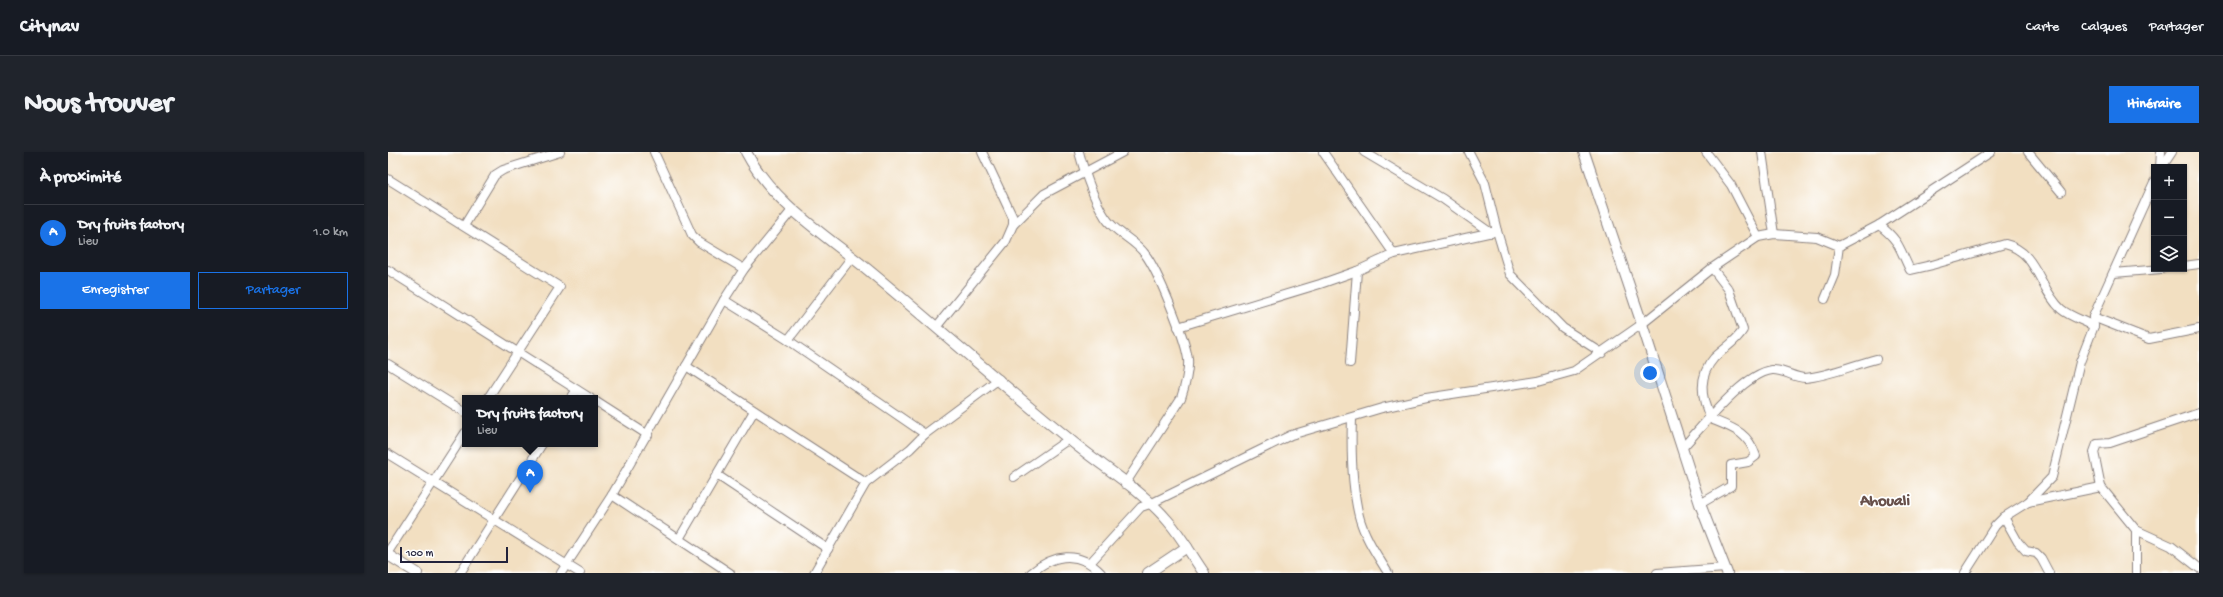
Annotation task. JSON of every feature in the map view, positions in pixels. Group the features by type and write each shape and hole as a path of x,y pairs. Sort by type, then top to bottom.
{"street":[{"path":"464,226 495,175 503,170 560,152"},
{"path":"654,152 692,235 699,242 744,269"},
{"path":"746,152 756,170 769,187 794,209 937,326 1069,440 1150,504 1168,521 1204,573"},
{"path":"982,152 1010,209 1013,225"},
{"path":"1079,152 1084,172 1108,222 1136,245 1151,263 1178,326 1188,360 1184,389 1177,405 1125,484"},
{"path":"937,326 1006,241 1013,225 1044,194 1124,152"},
{"path":"1323,152 1394,254"},
{"path":"1364,152 1443,198 1494,232"},
{"path":"1469,152 1486,183 1494,232 1506,266 1516,282 1563,328 1602,353"},
{"path":"1584,152 1683,447 1700,504 1726,570 1657,573"},
{"path":"1706,152 1731,185 1758,237"},
{"path":"1762,152 1774,234"},
{"path":"1090,563 1138,509 1279,439 1426,398 1538,381 1574,371 1642,324 1712,268 1758,237 1774,234 1817,237 1839,246 1879,225 1991,152"},
{"path":"2028,152 2061,192"},
{"path":"2160,152 2161,164"},
{"path":"2163,164 2172,152"},
{"path":"388,178 560,287 490,395"},
{"path":"1965,573 1995,526 2004,517 2028,502 2052,477 2080,362 2094,326 2093,317 2151,189"},
{"path":"561,573 612,495 648,435 724,300 744,269 794,209"},
{"path":"1879,225 1892,234 1901,248 1910,270 2005,244 2014,246 2022,251 2041,276 2051,296 2061,309 2094,326"},
{"path":"1178,326 1266,301 1357,271 1394,254 1494,232"},
{"path":"1826,299 1835,275 1839,246"},
{"path":"788,340 852,257"},
{"path":"2187,266 2199,264"},
{"path":"1700,504 1730,486 1731,465 1748,462 1756,456 1751,442 1734,428 1711,419 1704,403 1704,379 1713,360 1738,338 1743,330 1729,290 1712,268"},
{"path":"388,270 585,395"},
{"path":"2114,273 2151,270"},
{"path":"1350,363 1357,271"},
{"path":"724,300 788,340 925,434"},
{"path":"2093,317 2150,339 2199,329"},
{"path":"1683,447 1711,419 1734,392 1750,379 1771,370 1804,378 1821,375 1876,359"},
{"path":"388,364 462,410"},
{"path":"686,366 866,483"},
{"path":"814,573 866,483 910,449 925,434 999,379"},
{"path":"573,395 577,390"},
{"path":"598,403 648,435"},
{"path":"679,539 754,411"},
{"path":"2199,413 2117,441 2097,444 2094,452 2102,487 2136,530 2171,546 2199,568"},
{"path":"1352,418 1353,457 1359,516 1370,543 1388,573"},
{"path":"388,552 462,438"},
{"path":"1014,477 1069,440"},
{"path":"460,573 540,447"},
{"path":"388,454 580,573"},
{"path":"716,475 828,549"},
{"path":"2028,502 2102,487"},
{"path":"612,495 730,573"},
{"path":"2004,517 2018,542 2026,551 2036,553 2041,558 2049,573"},
{"path":"2136,530 2136,573"},
{"path":"1148,573 1187,547"},
{"path":"388,555 417,573"},
{"path":"1031,573 1040,565 1062,557 1073,558 1090,563 1101,573"}],"place":[{"name":"Dry fruits factory","path":"530,493"}],"district":[{"name":"Ahouali","path":"1885,499"}]}
